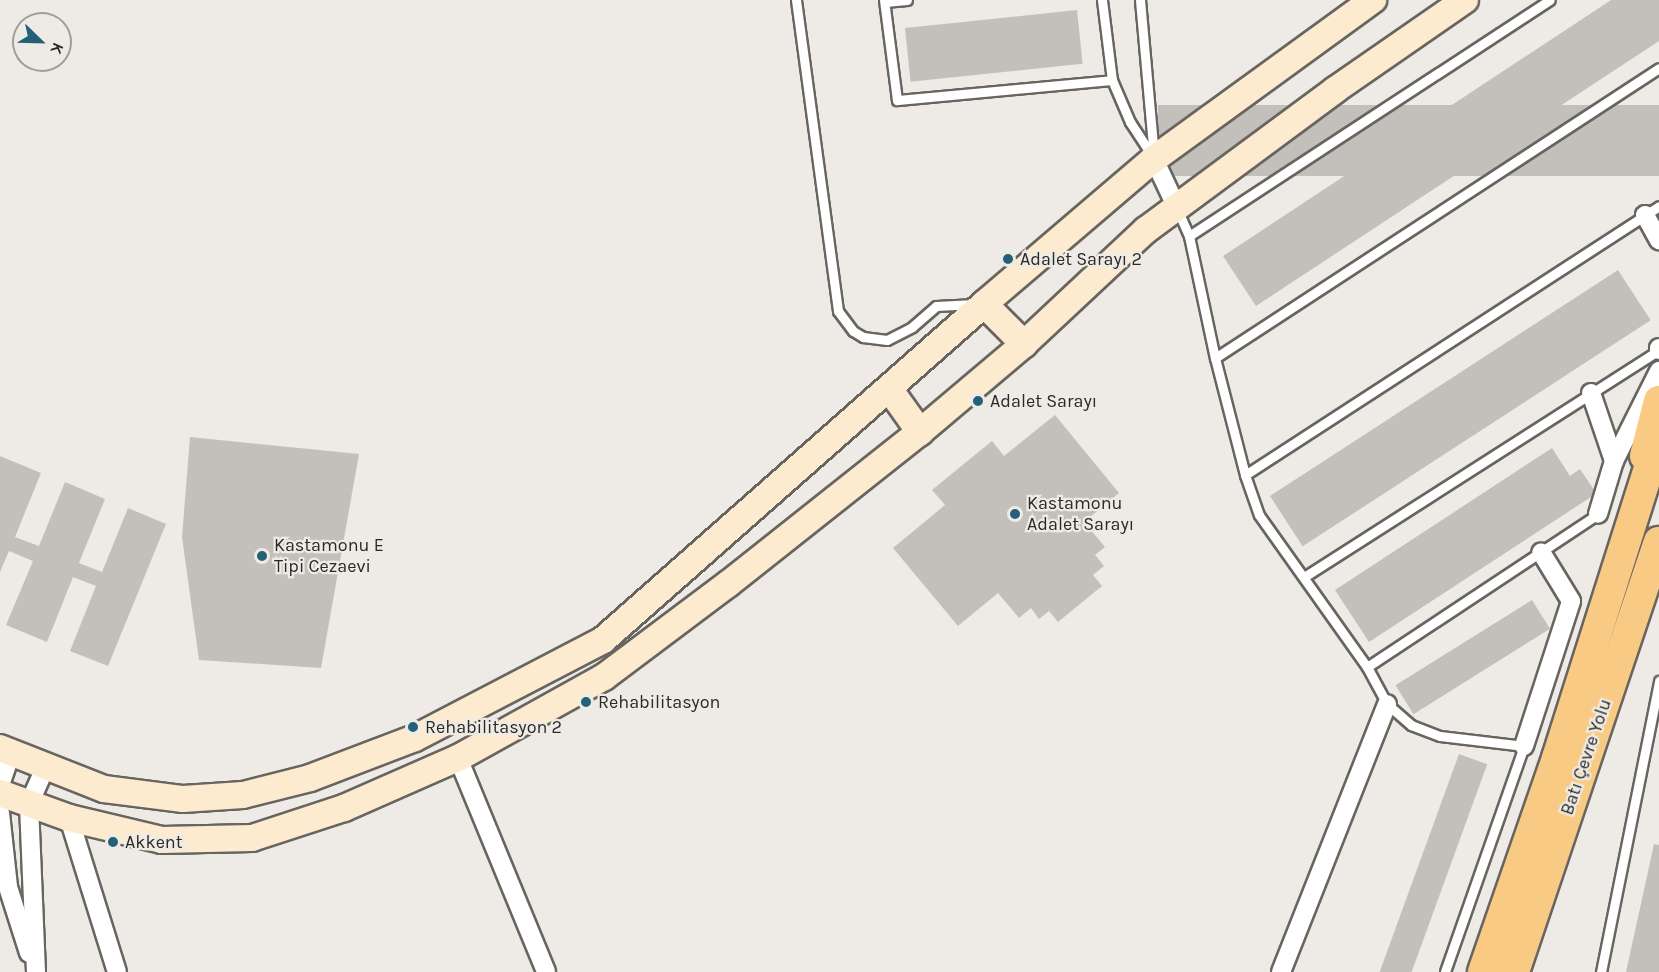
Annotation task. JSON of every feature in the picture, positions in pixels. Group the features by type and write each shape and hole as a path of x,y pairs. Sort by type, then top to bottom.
{"highway":[{"path":"1640,491 1647,438 1659,401"},
{"path":"1483,972 1557,758 1659,437"},
{"name":"Batı Çevre Yolu","path":"1515,972 1659,542"},
{"path":"1515,972 1545,918 1659,598"}],"main road":[{"path":"5,750 45,768 104,789 183,799 231,796 310,778 415,738 603,640 890,390 984,304 1154,159 1373,0"},
{"path":"0,793 69,818 162,840 252,838 344,808 458,758 604,677 728,584 920,432 1024,344 1146,230 1176,206 1335,90 1465,0"},
{"path":"984,304 1024,344"},
{"path":"890,390 920,432"}],"street":[{"path":"1154,159 1176,206"},
{"path":"1652,210 1659,240"},
{"path":"1598,514 1614,461 1659,371"},
{"path":"1591,393 1614,461"},
{"path":"1524,746 1571,601 1541,552"},
{"path":"1281,972 1387,704"},
{"path":"0,785 5,750"},
{"path":"458,758 546,972"},
{"path":"35,972 29,804 45,768"},
{"path":"0,813 4,895 35,972"},
{"path":"69,818 117,972"}],"lane":[{"path":"796,0 834,298 844,321 863,337 887,340 912,327 936,306 984,304"},
{"path":"907,0 885,1 897,100 1112,80"},
{"path":"1102,0 1112,80 1130,122 1154,159"},
{"path":"1140,0 1154,159"},
{"path":"1189,236 1550,0"},
{"path":"1215,358 1659,68"},
{"path":"1176,206 1189,236 1215,358 1245,475 1259,514 1367,667 1387,704 1411,725 1440,736 1524,746 1445,972"},
{"path":"1245,475 1652,210"},
{"path":"1304,577 1659,349"},
{"path":"1367,667 1598,514"},
{"path":"1601,972 1659,681"}],"building":[{"path":"1611,0 1659,0 1659,41 1256,306 1223,256"},
{"path":"1077,10 1083,64 911,82 905,28"},
{"path":"1158,105 1659,105 1659,176 1158,176"},
{"path":"1618,270 1651,320 1303,546 1270,496"},
{"name":"Kastamonu Adalet Sarayı","path":"1055,415 1119,493 1084,522 1105,547 1095,555 1104,566 1093,575 1102,586 1058,622 1049,611 1039,619 1031,608 1019,618 998,593 958,626 893,548 945,505 932,490 992,441 1004,456"},
{"name":"Kastamonu E Tipi Cezaevi","path":"190,437 359,454 321,668 199,660 182,537"},
{"path":"1552,448 1570,476 1580,469 1594,490 1591,497 1369,642 1335,590"},
{"path":"0,456 41,473 15,537 39,546 65,482 105,499 79,563 102,572 128,508 166,524 108,666 70,651 96,586 73,577 47,642 6,625 33,561 9,551 0,572"},
{"path":"1532,600 1550,629 1413,714 1395,685"},
{"path":"1459,754 1487,764 1412,972 1380,972"},
{"path":"1654,844 1659,845 1659,972 1626,972"}],"place":[{"name":"Adalet Sarayı 2","path":"1008,259"},
{"name":"Adalet Sarayı","path":"978,401"},
{"name":"Kastamonu Adalet Sarayı","path":"1015,514"},
{"name":"Kastamonu E Tipi Cezaevi","path":"262,556"},
{"name":"Rehabilitasyon","path":"586,702"},
{"name":"Rehabilitasyon 2","path":"413,727"},
{"name":"Akkent","path":"113,842"}]}
